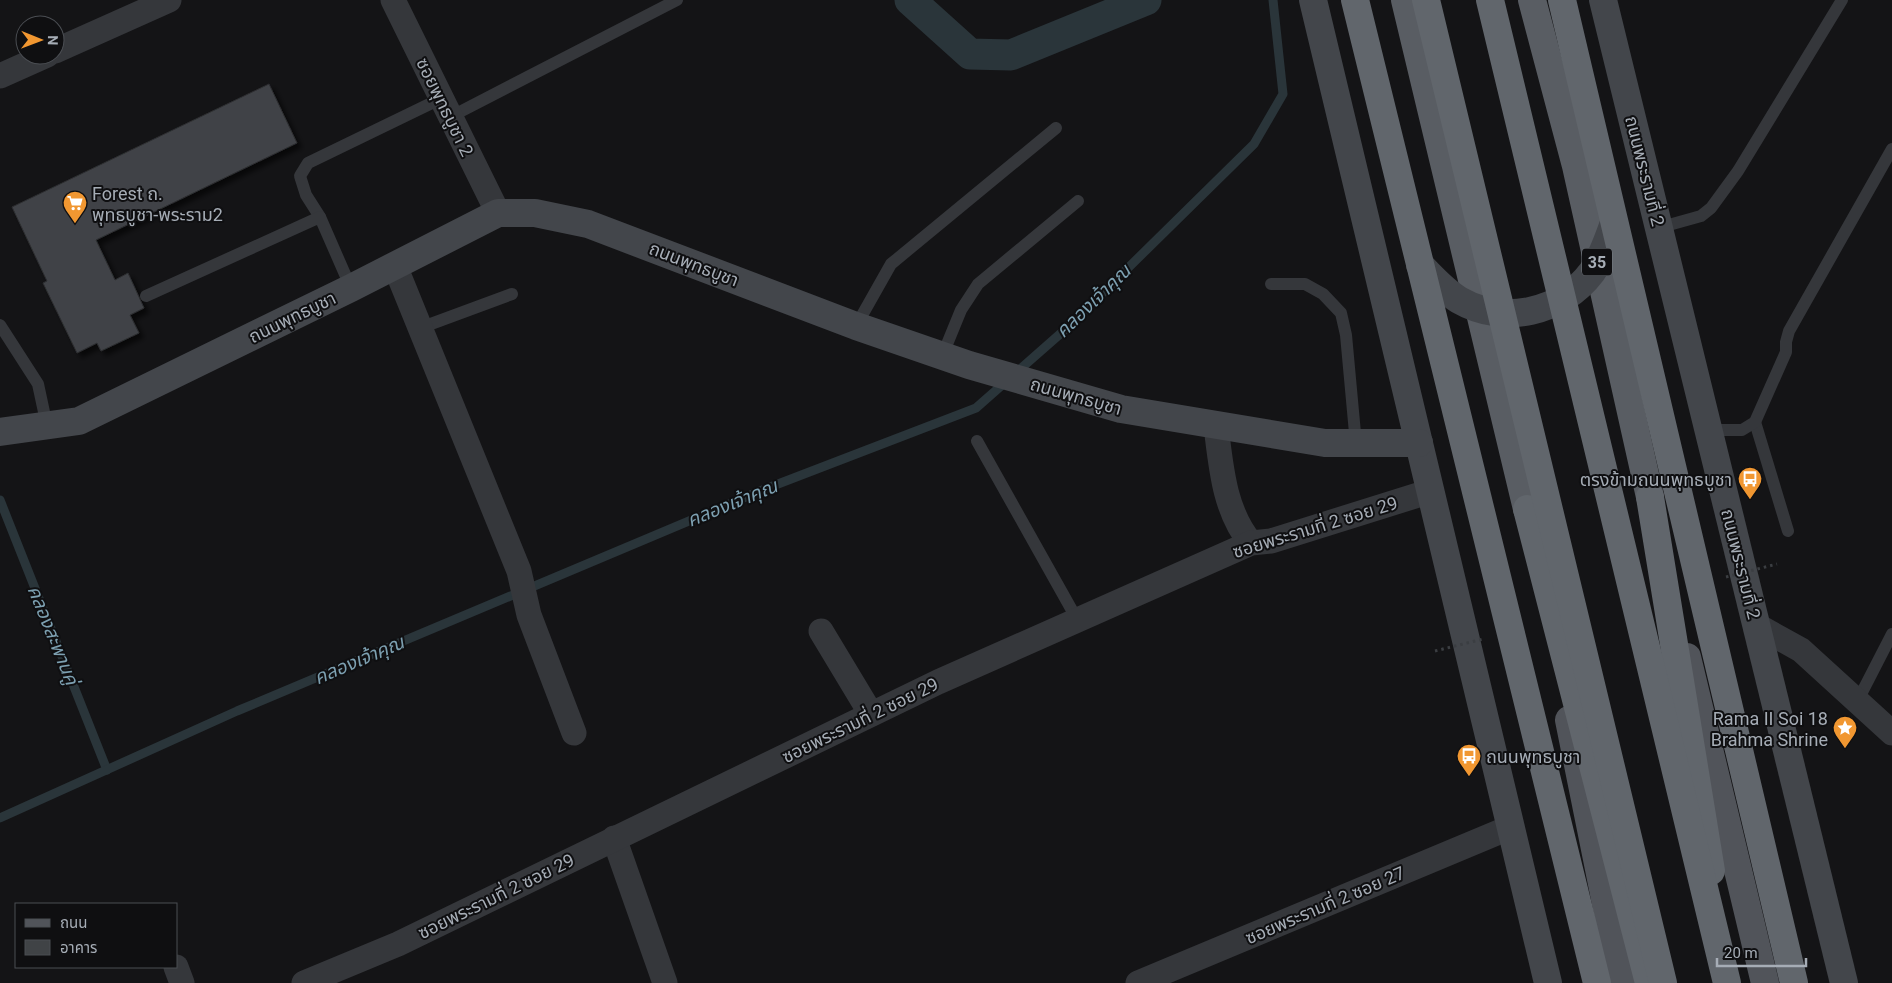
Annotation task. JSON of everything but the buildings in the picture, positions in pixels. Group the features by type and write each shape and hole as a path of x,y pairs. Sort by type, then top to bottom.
{"highway":[{"path":"1355,0 1597,983"},
{"path":"1406,0 1527,509 1649,983"},
{"path":"1426,0 1663,983"},
{"path":"1490,0 1727,983"},
{"name":"35","path":"1532,0 1576,166 1650,497"},
{"path":"1562,0 1794,983"},
{"path":"1650,497 1731,983"}],"main road":[{"path":"1313,0 1511,827 1542,981"},
{"name":"ถนนพระรามที่ 2","path":"1603,0 1844,983"},
{"name":"ถนนพุทธบูชา","path":"4,432 79,421 351,288 498,213 535,213 588,224 856,326 943,354 970,365 1137,413 1325,443 1419,443"},
{"path":"1420,265 1444,290 1472,306 1502,313 1532,311 1557,303 1581,284 1593,270 1614,223"},
{"name":"35","path":"1650,497 1765,983"},
{"path":"1527,509 1622,983"}],"street":[{"path":"65,47 169,0"},
{"name":"ซอยพุทธบูชา 2","path":"393,0 498,213"},
{"path":"0,76 25,65"},
{"path":"395,266 519,571 529,615 574,733"},
{"path":"1216,426 1223,480 1239,529 1251,543"},
{"name":"ซอยพระรามที่ 2 ซอย 29","path":"304,983 398,944 871,714 1251,543 1271,541 1431,491"},
{"path":"1756,624 1801,650 1892,733"},
{"path":"821,631 871,714"},
{"name":"ซอยพระรามที่ 2 ซอย 27","path":"1138,983 1511,827"},
{"path":"614,838 665,983"},
{"path":"176,968 182,983"}],"lane":[{"path":"351,288 320,217 306,195 300,176 308,163 445,108 677,0"},
{"path":"1658,228 1702,216 1712,208 1738,171 1842,0"},
{"path":"856,326 891,264 1056,128"},
{"path":"1707,430 1742,430 1755,422 1786,352 1786,342 1790,331 1892,149"},
{"path":"943,354 961,310 978,284 1078,201"},
{"path":"146,296 320,217"},
{"path":"1271,284 1305,284 1323,294 1341,313 1346,335 1356,444"},
{"path":"420,328 512,294"},
{"path":"0,325 38,384 47,426"},
{"path":"1755,422 1788,531"},
{"path":"976,441 1078,621"},
{"path":"1857,702 1892,634"}],"waterway":[{"path":"910,0 970,54 1011,55 1146,0"},
{"name":"คลองเจ้าคุณ","path":"0,818 237,711 765,489 976,408 1068,327 1254,144 1283,94 1273,0"},
{"name":"คลองสะพานคู่","path":"0,500 107,770"}],"place":[{"name":"Forest ถ. พุทธบูชา-พระราม2","path":"75,224"},
{"name":"ตรงข้ามถนนพุทธบูชา","path":"1750,500"},
{"name":"Rama II Soi 18 Brahma Shrine","path":"1845,749"},
{"name":"ถนนพุทธบูชา","path":"1469,777"}]}
